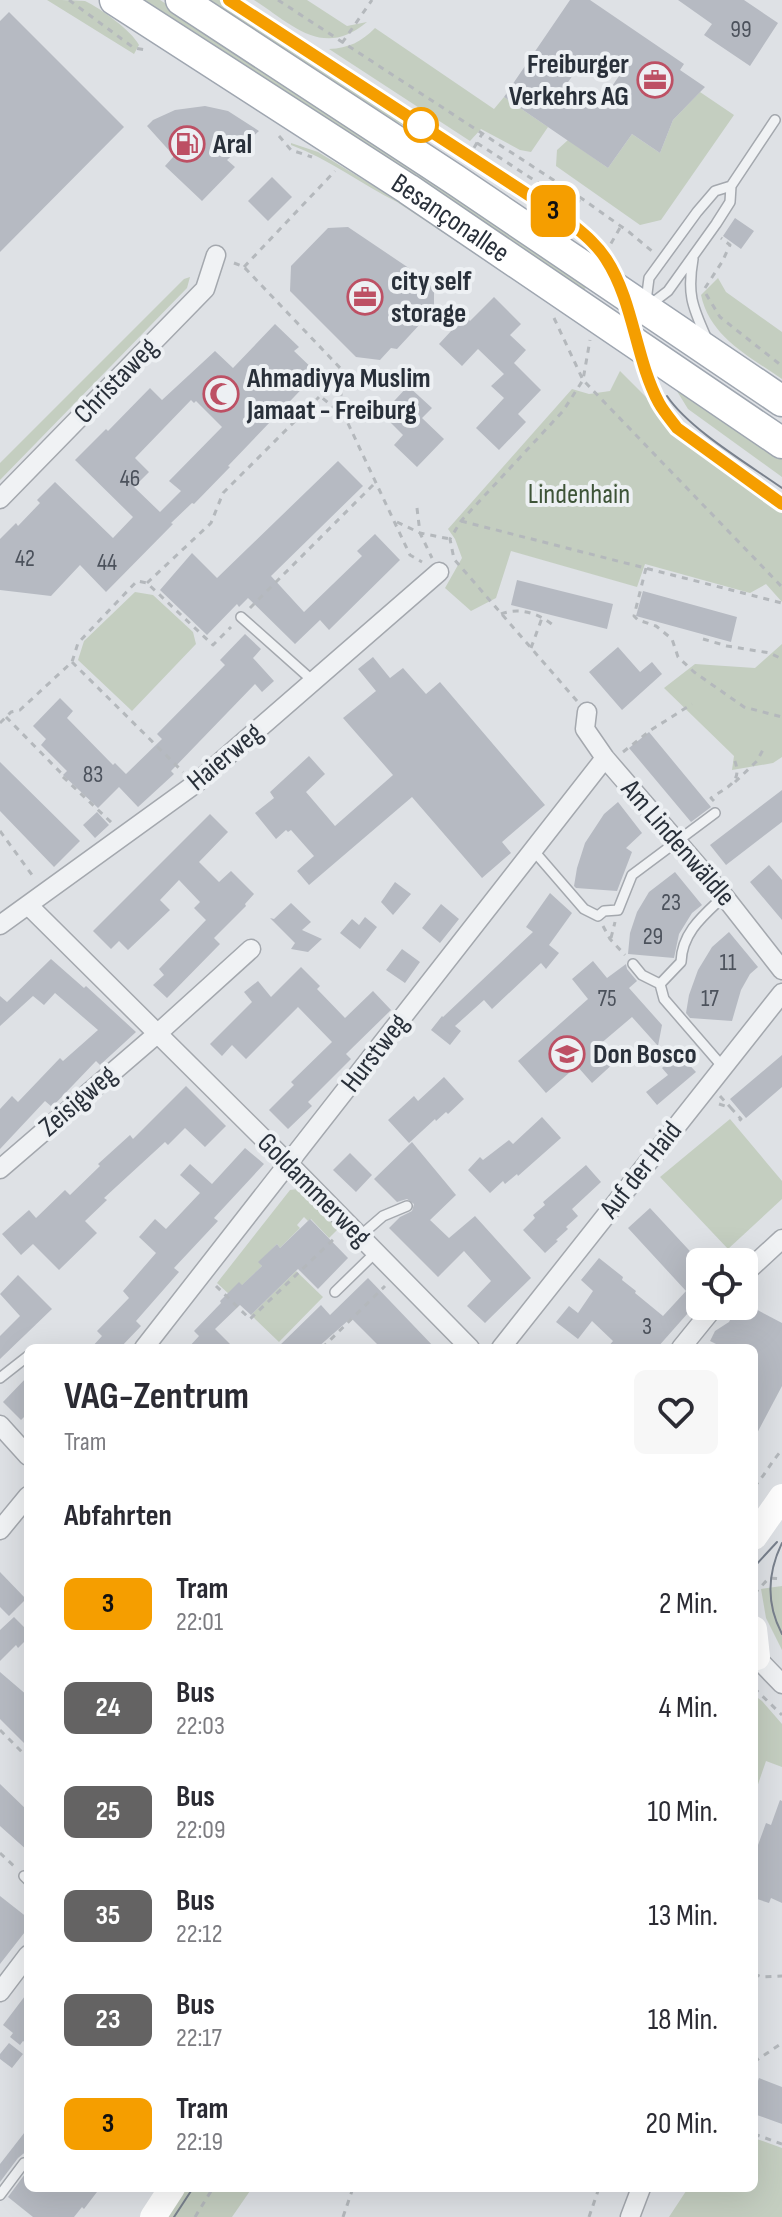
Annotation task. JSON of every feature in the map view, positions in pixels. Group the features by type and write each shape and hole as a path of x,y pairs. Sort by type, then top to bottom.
{"main road":[{"name":"Besançonallee","path":"115,0 396,181 782,443"},
{"name":"Besançonallee","path":"181,0 444,172 782,401"}],"street":[{"name":"Christaweg","path":"0,499 205,289 216,255"},
{"name":"Haierweg","path":"0,925 195,784 439,572"},
{"name":"Am Lindenwäldle","path":"587,712 585,729 607,761 724,896 782,970"},
{"name":"Hurstweg","path":"147,1344 533,850 607,761"},
{"name":"Goldammerweg","path":"28,905 466,1344"},
{"path":"157,1034 251,949"},
{"name":"Auf der Haid","path":"504,1344 782,993"},
{"name":"Zeisigweg","path":"0,1169 157,1034"},
{"path":"758,1261 782,1239"},
{"path":"684,1344 704,1320"},
{"path":"0,1425 24,1452"},
{"path":"758,1503 782,1483"},
{"path":"758,1531 782,1497"},
{"path":"0,1530 24,1501"},
{"path":"758,1659 782,1684"},
{"path":"1,1987 24,1960"},
{"path":"153,2217 169,2192"},
{"path":"630,2217 639,2192"}],"lane":[{"path":"645,309 668,291 711,231 730,202 731,186 775,120"},
{"path":"629,338 645,309 649,278 715,191 731,186"},
{"path":"693,256 689,281 692,305 713,355"},
{"path":"241,617 313,681"},
{"path":"533,850 584,909 598,916 604,911 618,910 632,875 715,813"},
{"path":"660,984 681,962 681,951 691,928 724,896"},
{"path":"633,964 642,975 660,984 664,999 722,1066"},
{"path":"354,1230 407,1206"},
{"path":"335,1292 376,1252"},
{"path":"0,1378 24,1359"},
{"path":"0,2195 24,2163"}],"path":[{"path":"278,0 621,226"},
{"path":"342,43 372,0"},
{"path":"465,162 482,134"},
{"path":"477,143 574,206"},
{"path":"244,267 335,171"},
{"path":"703,291 730,245 711,231"},
{"path":"147,583 211,523 223,493 343,371 244,267 216,255"},
{"path":"550,311 583,380 782,587"},
{"path":"587,712 454,559 450,539 461,521 563,411 583,380 590,338"},
{"path":"338,377 345,417 410,555 439,572"},
{"path":"320,396 345,417"},
{"path":"0,723 11,712 20,710 72,662 78,643 137,581 147,583 213,645 376,482"},
{"path":"417,508 420,533 439,572"},
{"path":"394,521 420,533 450,539"},
{"path":"461,521 782,603"},
{"path":"439,572 454,559"},
{"path":"646,568 634,616 656,626 672,639 678,657 744,707 782,717"},
{"path":"501,614 513,609 542,616 553,625"},
{"path":"531,648 542,616"},
{"path":"703,639 770,653 782,659"},
{"path":"72,662 195,784"},
{"path":"607,761 692,704"},
{"path":"6,717 124,835"},
{"path":"715,813 720,810 711,798 757,761 765,746"},
{"path":"732,784 737,773 734,759"},
{"path":"0,831 45,892"},
{"path":"598,916 610,939 633,964"},
{"path":"704,1091 716,1103 731,1108 741,1119 735,1125"},
{"path":"198,1279 218,1287 250,1319 354,1230"},
{"path":"326,1344 381,1290"},
{"path":"758,1482 782,1450"},
{"path":"758,1590 769,1578 782,1579"},
{"path":"758,1692 782,1715"},
{"path":"0,1730 24,1754"},
{"path":"0,1853 24,1876"},
{"path":"758,1976 782,1976"},
{"path":"758,2059 782,2043"},
{"path":"758,2135 782,2144"},
{"path":"195,2217 211,2192"},
{"path":"343,2217 352,2192"},
{"path":"589,2217 598,2192"}],"green space":[{"path":"47,0 85,1 115,20 139,45 134,54"},
{"path":"134,0 160,0 589,281 584,291"},
{"path":"198,0 219,0 461,155 406,122 403,125 346,98"},
{"path":"254,0 307,0 347,26 367,22 351,33 322,38 295,28"},
{"path":"375,28 494,109 504,97 548,127 531,152 520,150 481,129 470,141 329,49 354,43"},
{"path":"700,92 734,115 661,220 640,225 556,166 557,150 568,140 608,168 632,134 660,153 673,120"},
{"path":"291,143 318,152 387,194 429,214 588,321 586,328 397,202"},
{"path":"190,277 187,288 0,480 0,463 184,279"},
{"path":"718,278 726,292 782,332 782,379 732,344 713,323 701,295"},
{"name":"Lindenhain","path":"620,371 649,400 676,434 782,513 782,602 766,584 750,593 645,564 637,587 511,551 496,598 471,611 445,588 462,558 448,529 572,389 589,394 610,391"},
{"path":"667,375 782,454 782,477 688,409"},
{"path":"135,592 153,595 193,632 196,644 132,711 78,660 84,641"},
{"path":"782,644 782,757 773,763 732,770 734,756 664,688 695,664 755,668"},
{"path":"730,1119 782,1181 782,1199 727,1248 660,1177"},
{"path":"298,1189 339,1228 329,1238 311,1219 308,1221 304,1217 297,1225 300,1228 280,1248 277,1244 259,1262 262,1266 231,1296 217,1283 290,1190"},
{"path":"296,1271 323,1297 279,1342 251,1315"},
{"path":"782,1586 782,1650 766,1618 761,1589"},
{"path":"758,1698 782,1724 782,1767 766,1761 758,1784"},
{"path":"758,2139 782,2148 782,2217 669,2217 685,2192 758,2192"},
{"path":"182,2192 249,2192 232,2217 166,2217"}],"building":[{"name":"Freiburger Verkehrs AG","path":"570,0 590,0 684,64 680,70 705,87 673,120 660,153 632,134 608,168 504,97","holes":["587,55 619,76 598,107 566,85"]},
{"path":"678,0 744,0 778,23 750,66 704,35 712,24"},
{"path":"9,12 124,127 0,252 0,21"},
{"path":"205,106 228,111 259,131 227,160 235,167 202,201 165,166 174,156 147,126 175,110"},
{"path":"272,177 292,197 268,221 248,201"},
{"path":"735,218 754,231 741,249 723,236"},
{"name":"city self storage","path":"348,227 434,285 434,309 397,349 391,348 380,360 356,357 290,291 291,266 328,228"},
{"path":"494,297 521,324 510,335 526,350 514,363 541,390 518,414 526,422 499,450 476,428 504,398 491,386 504,374 478,349 462,366 439,344 465,316 470,321"},
{"path":"275,324 299,347 294,351 317,373 230,467 171,523 106,592 80,565 51,596 0,590 0,539 16,523 18,526 55,482 113,538 133,517 75,460 106,429 108,431 150,388 162,400 215,351 233,368","holes":["191,400 196,401 222,427 169,481 181,491 160,512 134,487 149,472 135,458"]},
{"path":"408,386 432,408 422,418 444,439 417,467 394,445 403,435 382,414"},
{"path":"338,461 363,486 271,576 304,612 362,556 357,551 375,534 400,560 329,630 320,620 295,644 248,598 239,607 237,604 207,635 160,590 192,553 217,578"},
{"path":"517,580 613,604 607,629 511,605"},
{"path":"643,591 737,617 731,642 636,616"},
{"path":"245,634 261,649 253,658 274,681 262,692 255,684 171,771 174,774 138,807 119,787 98,808 63,775 67,771 41,745 46,739 33,726 60,698 73,711 67,718 113,765 115,763 126,774 162,739 157,734 225,665 220,660"},
{"path":"618,647 640,672 652,662 662,674 622,710 589,672"},
{"path":"373,657 390,678 403,668 426,694 440,682 545,805 502,842 511,853 482,878 412,797 309,885 297,871 314,856 291,830 286,830 276,839 255,813 274,798 270,792 309,756 325,774 306,792 335,826 393,775 343,718 376,691 358,669"},
{"path":"649,732 711,807 691,822 629,748"},
{"path":"0,762 80,841 54,867 0,811"},
{"path":"782,790 782,822 726,865 710,845"},
{"path":"618,802 642,833 626,848 632,852 617,891 576,888 577,868 585,843 604,814"},
{"path":"97,812 109,825 95,838 83,825"},
{"path":"210,814 228,832 199,862 219,882 231,871 254,894 214,938 220,944 167,998 153,985 164,975 159,969 206,920 194,908 200,902 179,880 160,900 170,910 128,950 119,941 111,949 93,931"},
{"path":"769,865 782,880 782,920 750,882"},
{"path":"675,872 702,905 692,913 679,934 674,958 628,954 630,933 637,912 649,892"},
{"path":"395,882 411,894 393,915 381,902"},
{"path":"550,893 572,913 549,945 559,953 546,969 541,963 492,1009 484,1000 455,1026 461,1031 450,1045 431,1030 442,1016 533,932 526,927"},
{"path":"291,903 311,922 302,930 322,939 308,952 291,949 295,943 270,918 274,919"},
{"path":"441,904 459,919 440,943 422,928"},
{"path":"365,917 377,927 360,949 340,933 352,919 359,925"},
{"path":"729,932 758,967 741,990 732,1021 690,1018 686,1013 689,995 698,970 712,947"},
{"path":"402,949 420,962 405,983 386,970"},
{"path":"51,959 136,1032 100,1065 96,1061 52,1107 45,1101 0,1149 0,1109 12,1096 18,1102 60,1058 63,1061 98,1030 55,993 44,1005 33,996 0,1026 0,996 7,1002"},
{"path":"593,961 607,978 626,964 637,981 629,988 662,1025 658,1046 632,1017 599,1045 615,1062 592,1083 577,1066 546,1093 518,1061 588,999 572,979"},
{"path":"301,967 345,1018 373,991 391,1010 346,1054 351,1059 308,1102 312,1106 288,1129 269,1110 294,1085 291,1082 332,1042 298,1007 246,1059 232,1045 222,1056 210,1044 252,1002 244,992 258,981 271,997"},
{"path":"678,1053 696,1072 657,1105 646,1092 668,1075 662,1068"},
{"path":"782,1055 782,1087 746,1118 730,1099"},
{"path":"444,1077 464,1099 448,1114 446,1112 435,1119 409,1143 388,1120 414,1096 418,1101"},
{"path":"186,1086 226,1126 205,1147 185,1128 168,1145 165,1142 104,1198 107,1200 85,1221 97,1233 59,1270 33,1244 21,1255 2,1234 29,1210 36,1218 65,1190 70,1195 100,1166 98,1164 130,1135 133,1139"},
{"path":"542,1117 561,1138 518,1176 505,1184 503,1181 490,1193 468,1170 480,1157 483,1160 509,1140 513,1144"},
{"path":"412,1142 456,1195 430,1220 449,1238 475,1216 531,1278 485,1323 467,1306 491,1281 464,1251 438,1277 389,1228 412,1211 414,1204 407,1199 397,1202 374,1179"},
{"path":"245,1148 264,1164 214,1218 218,1221 174,1268 179,1272 136,1321 141,1326 124,1344 95,1344 102,1336 97,1331 129,1298 123,1291 156,1253 139,1237 155,1219 166,1229 200,1193 180,1175 190,1164 212,1184"},
{"path":"350,1153 372,1175 356,1192 333,1170"},
{"path":"586,1165 601,1182 572,1209 578,1216 545,1253 523,1230 535,1218 533,1215 545,1205 543,1202"},
{"path":"650,1208 687,1248 686,1291 628,1228"},
{"path":"310,1219 348,1258 318,1289 298,1269 251,1315 240,1305 215,1329 230,1344 192,1344 199,1336 194,1331 220,1301 239,1282 242,1285 262,1266 258,1262 277,1244 280,1248"},
{"path":"599,1258 663,1316 686,1291 686,1315 661,1344 610,1344 613,1341 592,1321 578,1339 556,1322 569,1306 578,1313 593,1291 581,1280"},
{"path":"18,1275 52,1309 0,1359 0,1336 20,1316 0,1294"},
{"path":"368,1278 431,1344 377,1344 351,1318 322,1344 281,1344 321,1305 330,1315"},
{"path":"758,1310 782,1323 782,1386 758,1431 758,1344 716,1344 710,1341 715,1331 730,1320 758,1320"},
{"path":"24,1380 24,1417 21,1420 3,1402"},
{"path":"0,1572 24,1597 24,1601 9,1616 0,1607"},
{"path":"14,1617 24,1627 24,1642 18,1648 16,1645 0,1661 0,1630"},
{"path":"0,1672 24,1693 24,1743 0,1719"},
{"path":"0,1784 24,1807 24,1847 0,1826"},
{"path":"780,1800 782,1903 771,1898 769,1903 758,1899 758,1845 766,1823 771,1825"},
{"path":"0,1896 24,1915 24,1933 0,1964"},
{"path":"24,1997 24,2042 20,2045 10,2037 13,2033 3,2025"},
{"path":"9,2043 23,2054 12,2068 0,2059 0,2054"},
{"path":"759,2078 782,2087 782,2124 758,2115"},
{"path":"24,2133 24,2153 0,2182 0,2164"},
{"path":"24,2175 24,2192 97,2192 74,2217 33,2217 8,2197"}],"tram line":[{"path":"229,0 567,220 588,238 602,253 623,293 651,386 665,413 677,428 782,504"},
{"name":"3","path":"229,0 589,237 617,277 659,403 677,428 782,504"},
{"path":"667,396 689,421 782,488"},
{"path":"758,1563 777,1542"},
{"path":"782,1543 773,1566 770,1589 773,1611 782,1634"},
{"path":"174,2217 190,2192"}],"place":[{"name":"Freiburger Verkehrs AG","path":"655,80"},
{"name":"Aral","path":"187,144"},
{"name":"city self storage","path":"365,297"},
{"name":"Ahmadiyya Muslim Jamaat - Freiburg","path":"221,394"},
{"name":"Don Bosco","path":"567,1054"}]}
